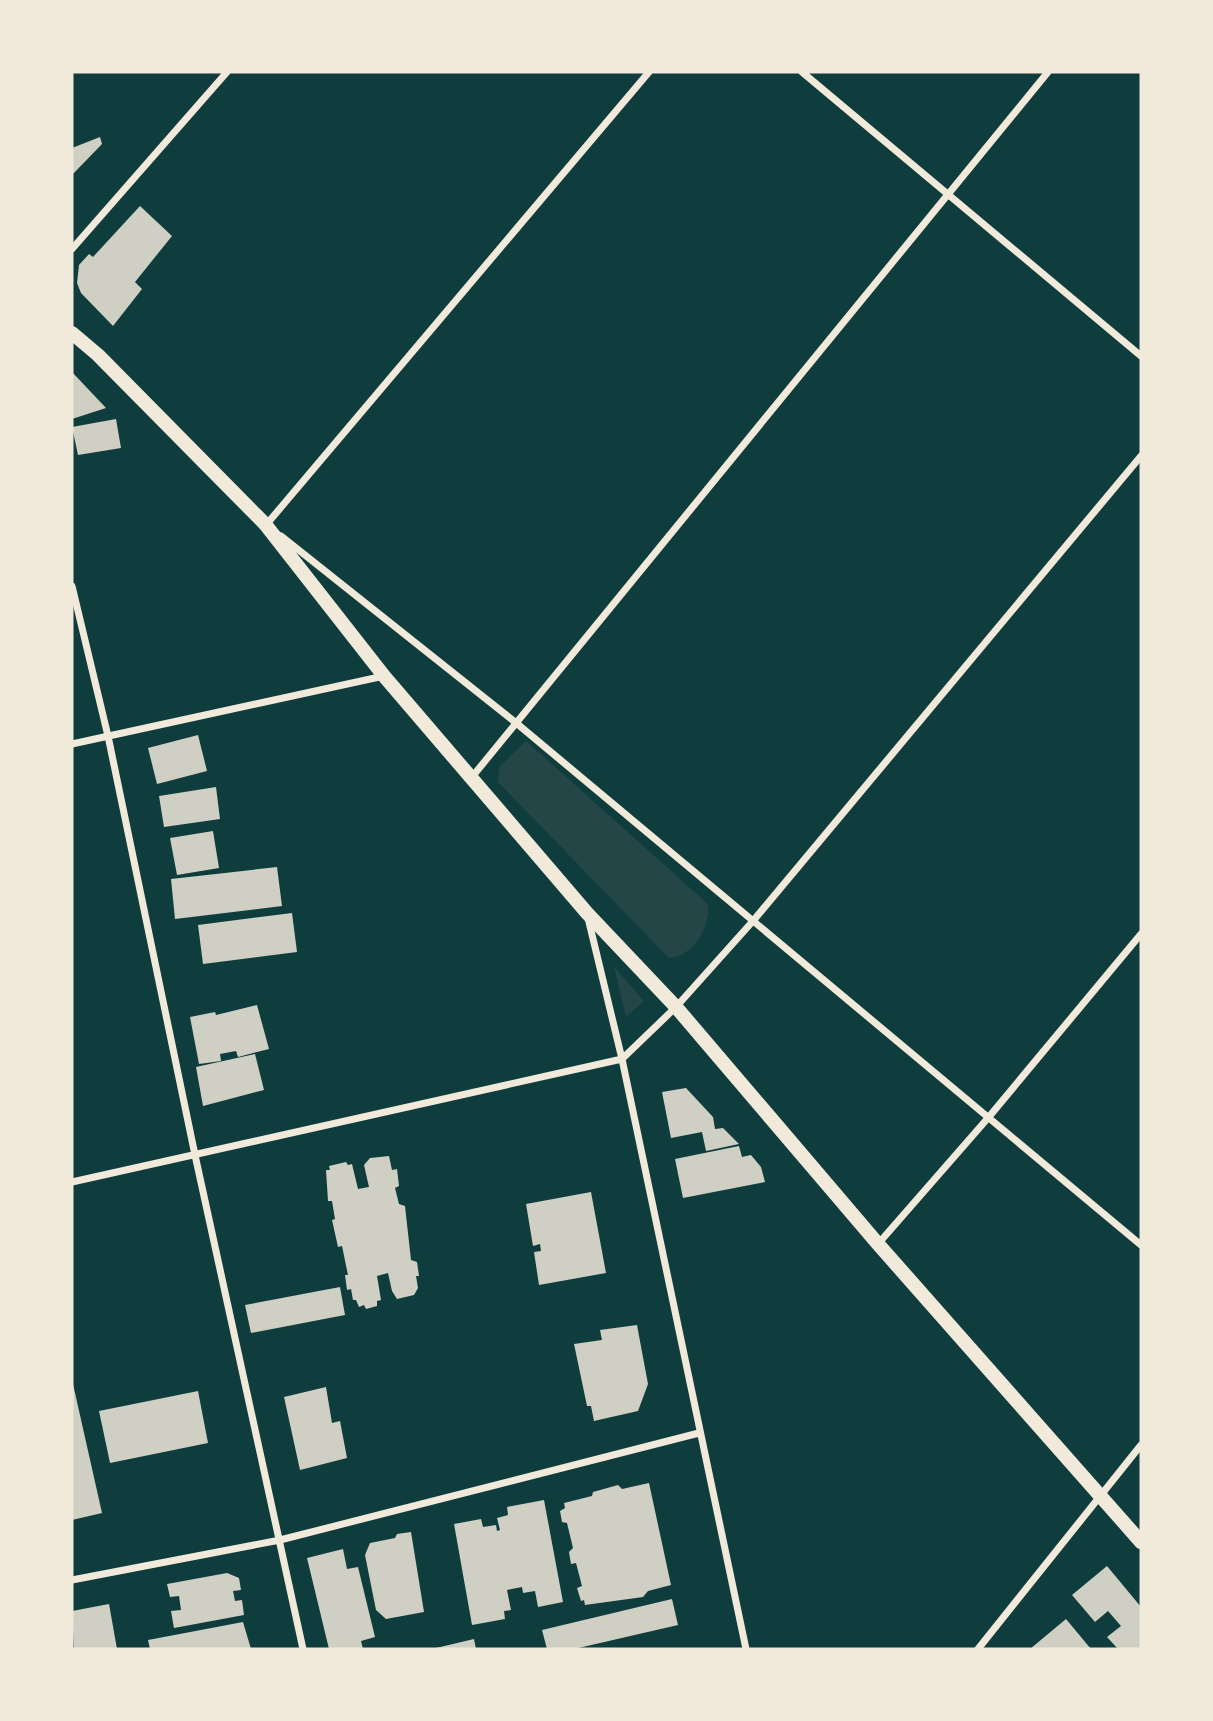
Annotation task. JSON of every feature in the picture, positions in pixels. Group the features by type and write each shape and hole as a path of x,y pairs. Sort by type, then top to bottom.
{"main road":[{"path":"72,322 99,355 265,524 384,676 587,912 676,1007 878,1244 1141,1542"},
{"path":"72,333 99,355"}],"street":[{"path":"73,246 227,72"},
{"path":"649,72 265,524 515,722 1141,1245"},
{"path":"802,72 1141,356"},
{"path":"471,777 1048,72"},
{"path":"72,1182 622,1059 676,1007 753,921 1141,456"},
{"path":"72,586 108,736 195,1155 303,1649"},
{"path":"72,744 384,676"},
{"path":"587,912 622,1059 746,1649"},
{"path":"878,1244 988,1118 1141,934"},
{"path":"72,1580 280,1540 699,1433"},
{"path":"978,1649 1141,1445"}],"shaded area":[{"path":"526,741 708,904 707,922 699,939 686,952 669,958 498,782 499,767"},
{"path":"614,967 644,1001 626,1017"}],"building":[{"path":"100,137 102,144 72,175 72,148"},
{"path":"140,206 172,236 135,282 142,289 113,326 81,293 77,283 79,265 89,254 93,257"},
{"path":"72,372 106,408 72,419"},
{"path":"116,419 121,448 78,455 72,427"},
{"path":"198,735 207,771 157,784 148,748"},
{"path":"216,787 220,819 164,827 159,796"},
{"path":"213,831 219,868 177,875 170,838"},
{"path":"277,867 282,906 175,919 171,879"},
{"path":"292,913 297,952 203,964 198,925"},
{"path":"257,1005 269,1049 238,1057 236,1051 220,1054 221,1061 199,1064 190,1017 215,1012 216,1015"},
{"path":"255,1054 264,1090 203,1106 196,1067"},
{"path":"686,1088 713,1117 715,1129 723,1128 739,1144 706,1151 702,1132 671,1138 662,1092"},
{"path":"739,1146 742,1157 751,1155 761,1167 765,1182 683,1198 675,1159"},
{"path":"389,1156 392,1170 397,1169 399,1186 395,1188 399,1204 405,1206 411,1260 417,1262 418,1288 414,1295 397,1299 392,1291 388,1273 377,1276 381,1300 377,1301 377,1306 366,1309 364,1305 359,1307 356,1300 353,1300 351,1289 347,1290 345,1275 348,1275 342,1246 338,1247 332,1220 335,1219 332,1201 328,1201 326,1170 330,1170 329,1166 346,1162 348,1165 352,1164 358,1189 369,1187 364,1165 370,1158"},
{"path":"591,1192 606,1273 539,1285 534,1252 541,1251 540,1244 533,1246 526,1204"},
{"path":"340,1287 345,1315 251,1333 245,1305"},
{"path":"637,1325 648,1384 638,1411 594,1421 591,1406 587,1406 574,1344 602,1340 600,1330"},
{"path":"72,1385 102,1513 72,1520"},
{"path":"326,1387 332,1423 340,1421 347,1458 300,1470 284,1397"},
{"path":"198,1391 208,1443 110,1463 99,1411"},
{"path":"649,1483 671,1585 648,1591 643,1597 585,1605 577,1588 582,1586 576,1563 571,1564 569,1552 573,1548 567,1523 562,1522 560,1511 565,1508 564,1503 592,1496 593,1492 618,1485 622,1489"},
{"path":"544,1500 563,1602 538,1607 535,1591 523,1593 522,1587 507,1590 511,1610 504,1611 505,1619 472,1625 454,1524 481,1519 483,1527 496,1525 497,1531 500,1530 497,1518 508,1515 507,1507"},
{"path":"411,1532 424,1612 386,1619 376,1610 365,1555 370,1543"},
{"path":"343,1549 347,1569 358,1567 375,1637 361,1641 363,1649 329,1649 307,1558"},
{"path":"1107,1566 1141,1607 1141,1649 1118,1649 1107,1637 1121,1626 1108,1611 1095,1622 1072,1595"},
{"path":"227,1573 239,1578 241,1590 233,1591 235,1601 242,1600 244,1615 174,1628 171,1611 181,1610 179,1596 170,1597 167,1584"},
{"path":"672,1599 678,1625 574,1649 547,1649 542,1630"},
{"path":"109,1604 117,1649 74,1649 72,1611"},
{"path":"1066,1619 1091,1649 1030,1649"},
{"path":"243,1622 251,1649 150,1649 148,1640"},
{"path":"474,1639 476,1649 436,1649 436,1648"}]}
